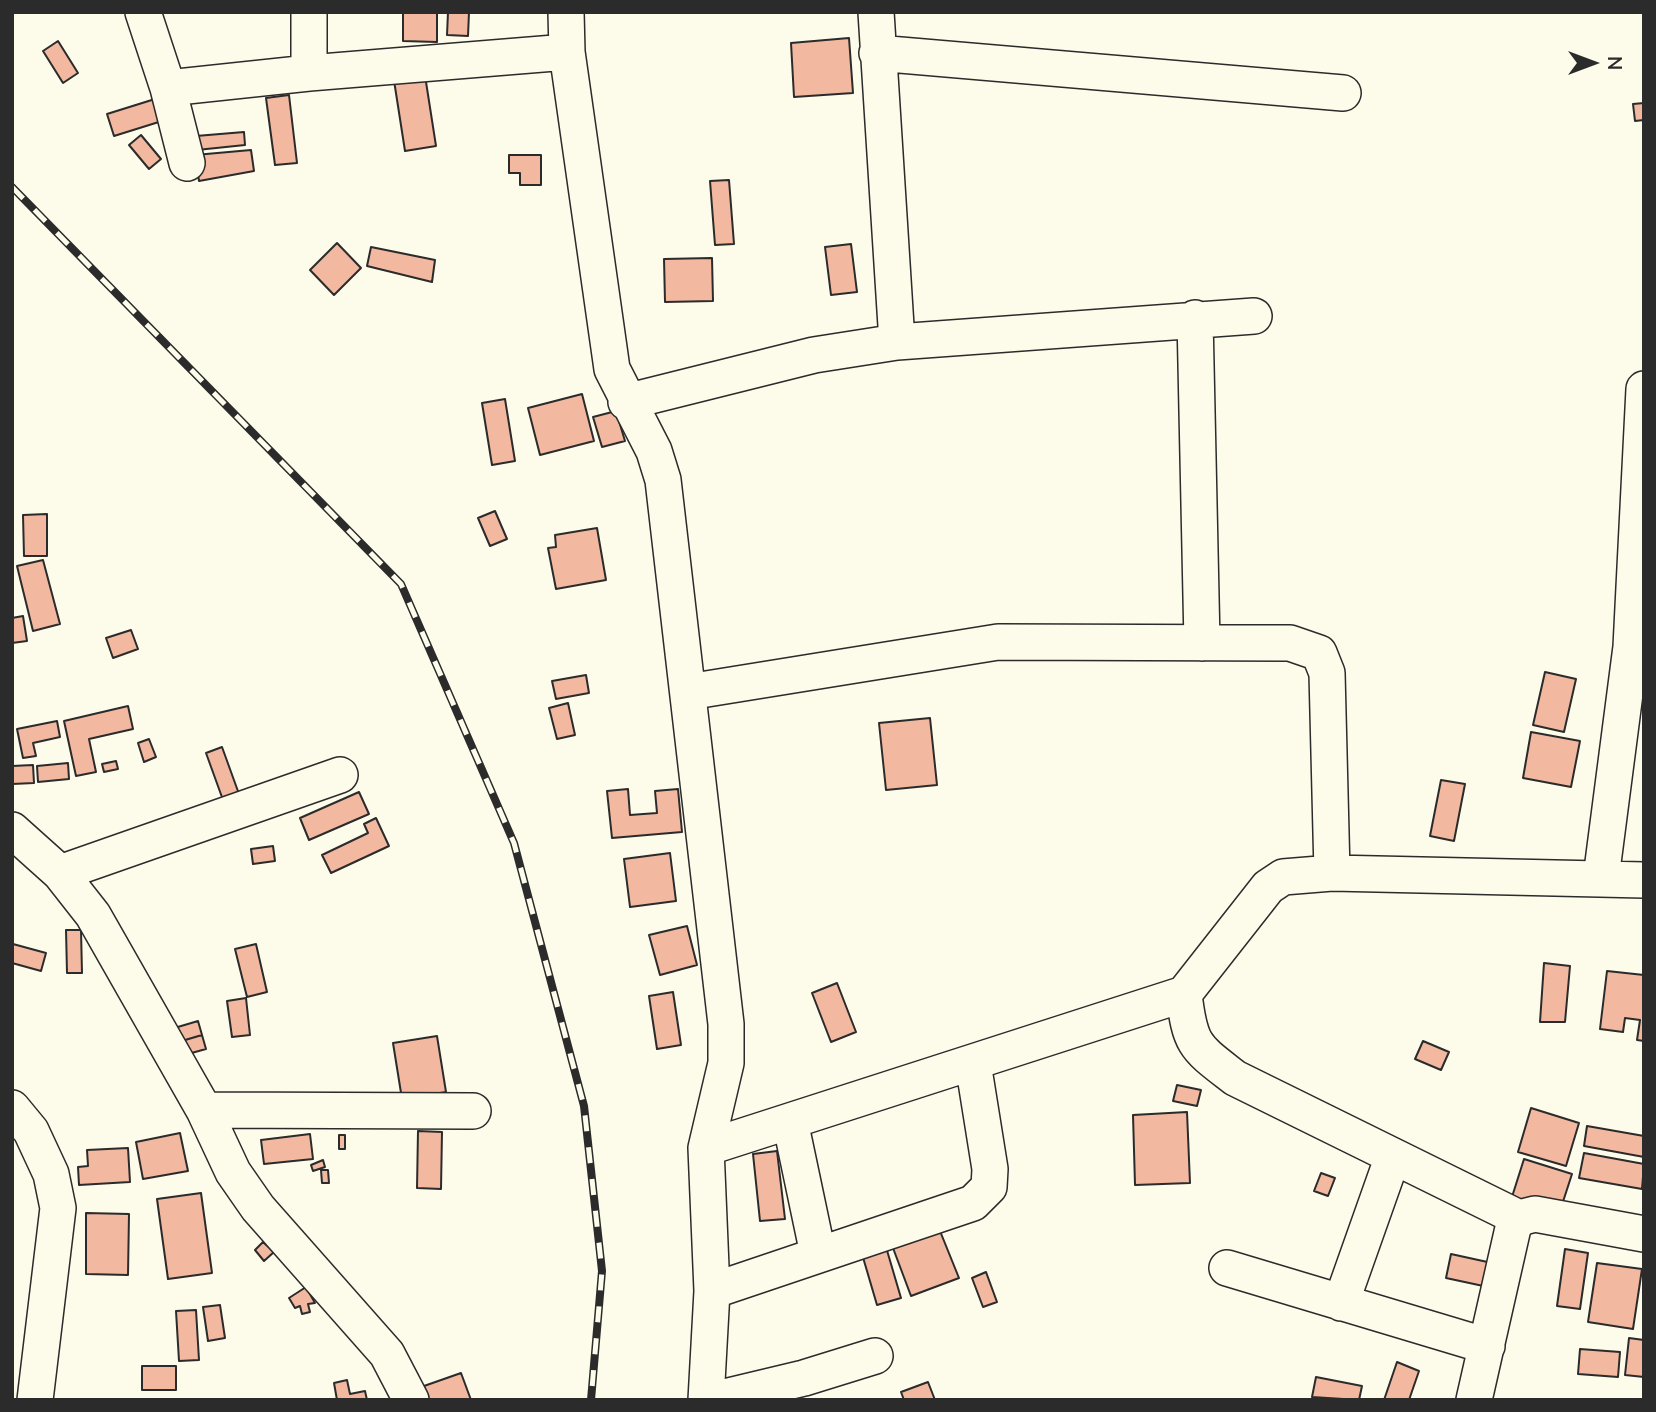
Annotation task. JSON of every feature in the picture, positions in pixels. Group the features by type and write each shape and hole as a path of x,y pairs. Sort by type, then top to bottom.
{"street":[{"path":"143,12 168,88 187,163"},
{"path":"309,12 309,72"},
{"path":"566,12 567,52 611,369 654,451 663,480 726,1024 726,1063 706,1148 712,1292 706,1400"},
{"path":"877,12 877,54 897,342"},
{"path":"168,88 309,72 567,52"},
{"path":"877,54 1343,93"},
{"path":"626,402 814,355 897,342 1195,318 1254,316"},
{"path":"1195,318 1202,643"},
{"path":"1601,878 1631,647 1644,389"},
{"path":"688,692 998,642 1290,643 1319,653 1327,673 1332,873"},
{"path":"60,873 340,775"},
{"path":"12,830 60,873 93,915 204,1110 233,1172 258,1208 373,1336 387,1354 411,1400"},
{"path":"706,1148 1184,994 1268,887 1283,877 1332,873 1644,880"},
{"path":"1184,994 1188,1029 1197,1049 1236,1078 1519,1218 1535,1214 1644,1234"},
{"path":"712,1292 973,1203 989,1187 990,1169 973,1063"},
{"path":"12,1108 31,1131 46,1163 58,1208 35,1400"},
{"path":"204,1110 473,1111"},
{"path":"790,1121 818,1254"},
{"path":"1341,1303 1393,1156"},
{"path":"1474,1400 1513,1228 1519,1218"},
{"path":"1227,1268 1487,1346"},
{"path":"712,1400 804,1378 875,1356"}],"building":[{"path":"403,12 437,12 437,42 403,41"},
{"path":"448,12 469,12 468,36 447,35"},
{"path":"849,38 853,93 794,97 791,43"},
{"path":"58,41 78,73 63,83 43,51"},
{"path":"424,69 436,146 405,151 393,74"},
{"path":"289,95 297,163 275,165 266,98"},
{"path":"155,99 162,121 114,136 107,114"},
{"path":"1644,103 1644,120 1635,121 1633,104"},
{"path":"244,132 245,145 197,150 196,136"},
{"path":"141,135 161,159 149,169 129,145"},
{"path":"251,150 254,171 199,181 195,155"},
{"path":"509,155 541,155 541,185 520,185 520,173 509,173"},
{"path":"729,180 734,244 715,245 710,181"},
{"path":"337,243 361,268 334,295 310,270"},
{"path":"851,244 857,292 831,295 825,247"},
{"path":"371,247 435,260 432,282 367,266"},
{"path":"712,258 713,301 665,302 664,259"},
{"path":"582,394 594,441 540,455 528,408"},
{"path":"505,399 515,461 492,465 482,403"},
{"path":"616,411 625,441 602,447 593,417"},
{"path":"495,511 507,539 490,546 478,518"},
{"path":"47,514 47,556 24,556 23,515"},
{"path":"597,528 606,580 556,589 548,548 556,547 555,535"},
{"path":"43,560 60,624 33,631 17,566"},
{"path":"23,616 27,641 12,643 12,618"},
{"path":"131,630 138,649 113,658 106,638"},
{"path":"1545,672 1576,679 1564,732 1533,725"},
{"path":"586,675 589,693 556,699 552,681"},
{"path":"568,703 575,735 557,739 549,708"},
{"path":"128,706 133,729 89,739 96,772 76,776 64,721"},
{"path":"930,718 937,785 886,790 879,723"},
{"path":"57,721 60,737 33,743 36,756 23,758 17,729"},
{"path":"1531,732 1580,741 1571,787 1523,778"},
{"path":"149,739 156,757 144,762 138,743"},
{"path":"222,747 239,794 223,800 206,753"},
{"path":"116,761 118,769 104,772 102,764"},
{"path":"68,763 69,779 38,782 37,766"},
{"path":"33,765 34,783 12,784 12,766"},
{"path":"1441,780 1465,784 1454,841 1430,836"},
{"path":"628,789 630,815 657,813 655,791 678,789 682,832 612,838 607,791"},
{"path":"359,792 369,814 309,840 300,818"},
{"path":"376,818 389,846 331,873 322,855 368,833 364,824"},
{"path":"273,846 275,861 253,864 251,849"},
{"path":"670,853 676,901 630,907 624,859"},
{"path":"687,926 697,965 660,975 649,935"},
{"path":"66,930 81,930 82,973 67,973"},
{"path":"13,944 46,953 41,971 12,963"},
{"path":"256,944 267,992 247,997 235,949"},
{"path":"1544,963 1570,966 1565,1022 1540,1022"},
{"path":"1607,971 1644,975 1644,1041 1637,1040 1640,1020 1625,1018 1623,1032 1600,1029"},
{"path":"837,983 856,1032 831,1042 812,993"},
{"path":"673,992 681,1045 657,1049 649,996"},
{"path":"246,998 250,1035 232,1037 227,1001"},
{"path":"198,1021 202,1035 175,1043 171,1029"},
{"path":"202,1035 206,1049 188,1054 185,1040"},
{"path":"437,1036 446,1092 402,1099 393,1043"},
{"path":"1423,1041 1449,1052 1441,1070 1415,1059"},
{"path":"1177,1085 1201,1090 1197,1106 1173,1101"},
{"path":"1531,1108 1579,1123 1566,1166 1518,1152"},
{"path":"1187,1112 1190,1183 1135,1185 1133,1115"},
{"path":"1587,1126 1644,1136 1644,1157 1584,1146"},
{"path":"418,1131 442,1132 441,1189 417,1188"},
{"path":"180,1133 188,1171 143,1179 136,1142"},
{"path":"310,1134 313,1159 264,1164 261,1140"},
{"path":"339,1135 345,1135 345,1149 339,1149"},
{"path":"128,1148 130,1182 79,1185 78,1167 88,1166 87,1150"},
{"path":"777,1151 785,1219 760,1221 753,1154"},
{"path":"1584,1153 1644,1164 1642,1189 1579,1178"},
{"path":"1524,1159 1572,1174 1559,1214 1511,1200"},
{"path":"323,1160 325,1167 313,1171 311,1165"},
{"path":"321,1170 328,1170 329,1183 322,1183"},
{"path":"1321,1173 1335,1178 1328,1196 1314,1191"},
{"path":"201,1193 212,1273 168,1279 157,1199"},
{"path":"86,1213 129,1214 128,1275 86,1274"},
{"path":"940,1231 959,1278 911,1296 893,1248"},
{"path":"263,1242 274,1252 264,1261 255,1250"},
{"path":"886,1247 901,1298 877,1305 862,1254"},
{"path":"1565,1249 1588,1253 1580,1309 1557,1306"},
{"path":"1451,1254 1492,1263 1488,1287 1446,1278"},
{"path":"1597,1263 1642,1269 1633,1329 1588,1322"},
{"path":"986,1272 997,1302 983,1307 972,1278"},
{"path":"306,1287 315,1303 308,1304 310,1312 302,1314 300,1306 295,1308 289,1298"},
{"path":"220,1305 225,1338 208,1341 203,1307"},
{"path":"196,1310 199,1360 179,1361 176,1311"},
{"path":"1629,1338 1644,1340 1644,1377 1625,1375"},
{"path":"1580,1349 1620,1352 1618,1377 1578,1374"},
{"path":"1397,1362 1419,1371 1409,1400 1384,1400"},
{"path":"142,1366 176,1366 176,1390 142,1390"},
{"path":"461,1373 471,1400 429,1400 424,1386"},
{"path":"1316,1377 1362,1386 1359,1400 1312,1397"},
{"path":"347,1380 350,1394 365,1391 367,1400 337,1400 334,1383"},
{"path":"928,1382 935,1400 904,1400 901,1392"}],"railway":[{"path":"12,187 401,584 514,843 584,1106 602,1271 591,1400"}]}
